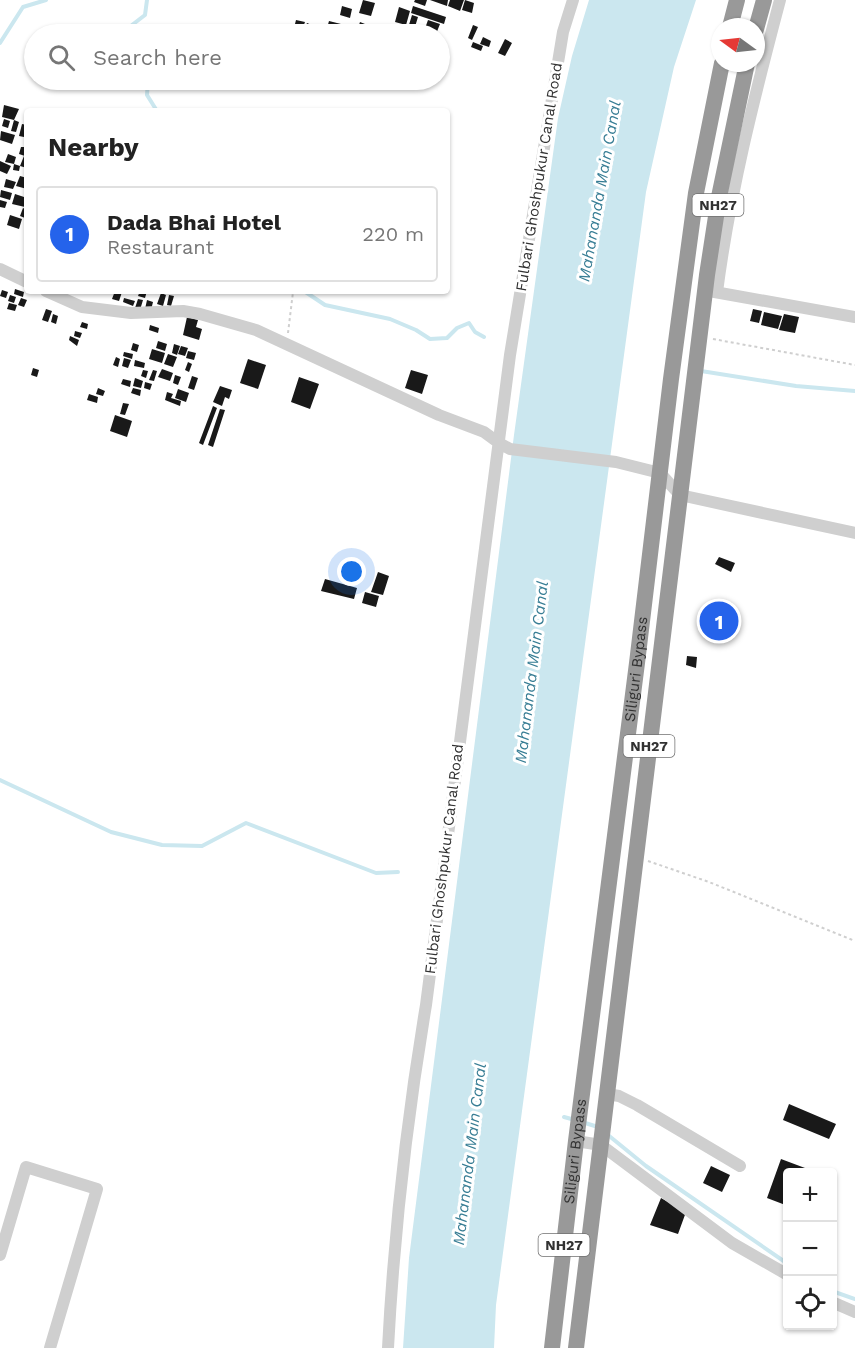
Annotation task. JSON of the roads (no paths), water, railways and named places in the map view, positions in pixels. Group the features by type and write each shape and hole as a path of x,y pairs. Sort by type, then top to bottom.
{"highway":[{"path":"732,18 737,0"},
{"path":"759,18 764,0"},
{"name":"Siliguri Bypass","path":"552,1348 670,379 696,194 720,72"},
{"name":"NH27","path":"576,1348 698,342 711,291 719,197 745,72"}],"street":[{"name":"Fulbari Ghoshpukur Canal Road","path":"388,1348 391,1292 411,1094 426,1005 491,512 504,446 510,356 563,32 573,0"},
{"path":"780,0 748,117 724,240 711,291 855,317"},
{"path":"0,269 24,281"},
{"path":"53,294 82,307 131,313 183,311 256,330 440,415 484,432 504,446 616,462 660,473 680,495 855,533"},
{"path":"606,1102 619,1096 740,1166"},
{"path":"576,1141 601,1145 732,1243 783,1272"},
{"path":"0,1255 26,1167 98,1189 50,1348"},
{"path":"837,1304 855,1312"}],"water":[{"name":"Mahananda Main Canal","path":"589,0 696,0 674,67 646,192 496,1305 494,1348 403,1348 409,1258 514,435 558,118 572,56"}],"waterway":[{"path":"0,43 23,7 46,0"},
{"path":"133,24 145,15 147,0"},
{"path":"147,90 147,95 155,108"},
{"path":"308,294 325,305 390,319 430,339 447,338 457,328 469,323 475,332 484,337"},
{"path":"701,371 796,386 855,391"},
{"path":"0,780 111,832 162,845 202,846 246,823 376,873 398,872"},
{"path":"564,1117 575,1120"},
{"path":"582,1122 598,1127"},
{"path":"608,1135 646,1166 783,1261"},
{"path":"837,1293 855,1299"}],"place":[{"name":"Dada Bhai Hotel","path":"719,621"}]}
